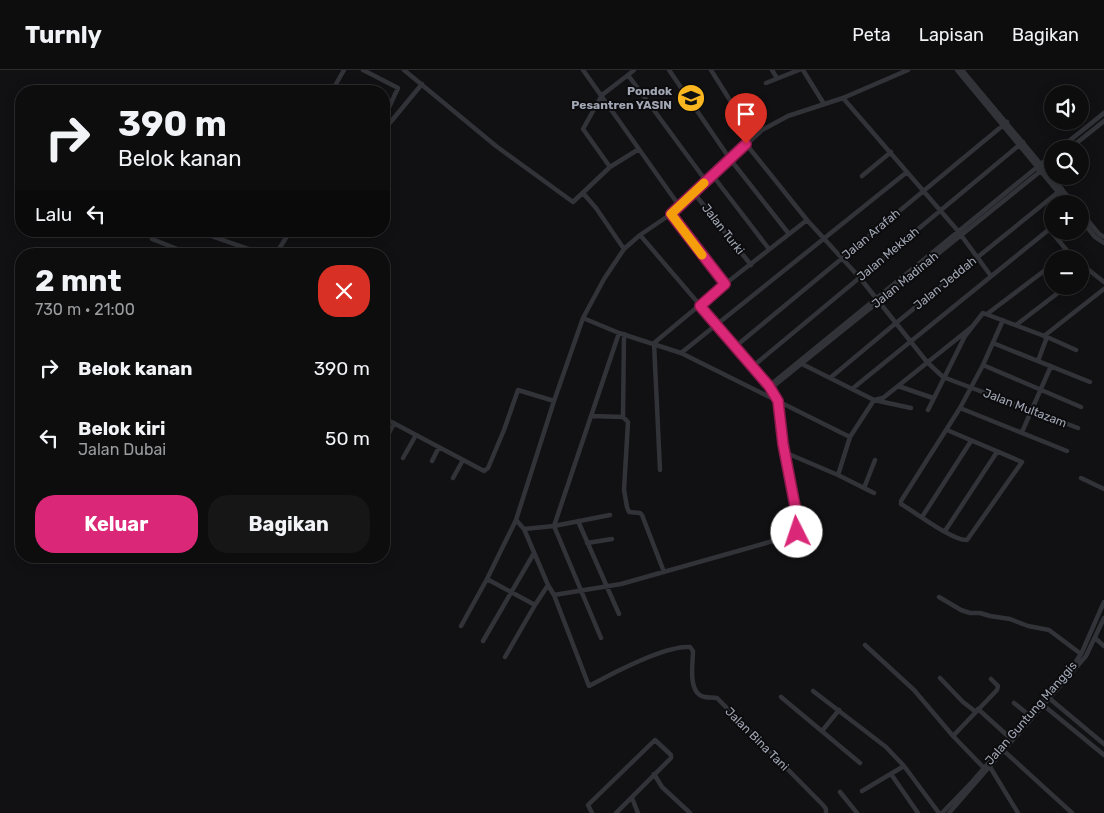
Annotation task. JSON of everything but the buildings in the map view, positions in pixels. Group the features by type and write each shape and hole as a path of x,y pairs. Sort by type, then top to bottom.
{"street":[{"path":"336,85 344,70"},
{"path":"363,70 398,88 390,103"},
{"path":"404,70 496,146 572,202 610,167 639,149"},
{"path":"583,70 680,207"},
{"path":"610,167 583,129 602,95 634,70"},
{"path":"669,70 730,159 789,234"},
{"path":"711,70 738,113"},
{"path":"772,70 777,78"},
{"path":"766,83 801,70 824,104"},
{"path":"461,626 516,520 583,318 604,279 624,249 640,234 680,207 762,130 775,122 843,98 908,70"},
{"path":"957,70 1064,195"},
{"path":"962,70 1005,124"},
{"path":"628,75 706,182"},
{"path":"390,123 422,84"},
{"path":"843,98 941,210 991,276"},
{"path":"1070,140 1104,113"},
{"path":"1075,136 1079,140 1104,121"},
{"name":"Jalan Arafah","path":"736,346 1005,124"},
{"name":"Jalan Mekkah","path":"752,367 1021,143"},
{"path":"746,144 807,220 860,278 927,362 943,377"},
{"path":"862,176 891,152"},
{"path":"1041,168 1044,164"},
{"name":"Jalan Madinah","path":"770,387 1041,168"},
{"path":"681,353 907,172"},
{"path":"713,176 769,249"},
{"path":"1060,191 1062,195"},
{"name":"Jalan Jeddah","path":"830,378 1060,191"},
{"path":"583,193 596,208 624,249"},
{"name":"Jalan Turki","path":"694,193 751,264"},
{"path":"671,214 725,284"},
{"path":"654,343 807,220"},
{"path":"1089,222 1104,238"},
{"path":"1089,229 1104,243"},
{"path":"516,520 524,529 554,595 606,587 664,572 766,543 797,532 797,516 784,452 778,401 770,387 640,234"},
{"path":"852,388 912,342 1044,234"},
{"path":"215,237 246,248"},
{"path":"280,248 286,237"},
{"path":"152,240 174,248"},
{"path":"987,314 1044,271"},
{"path":"1089,271 1104,282"},
{"path":"1038,362 1045,336 1104,289"},
{"path":"1016,325 1055,295"},
{"path":"928,410 965,336 983,313 1045,336 1076,350"},
{"path":"583,318 681,353 850,437"},
{"path":"947,430 1022,462 969,538 962,540 901,504 901,501 972,388 1003,320"},
{"path":"838,474 850,437 874,400 883,398 973,326"},
{"path":"601,638 554,526 621,333"},
{"path":"621,333 623,417"},
{"path":"654,343 660,470"},
{"path":"993,343 1090,382"},
{"path":"801,363 874,400 911,408"},
{"path":"983,365 1081,406"},
{"path":"1022,432 1050,366"},
{"name":"Jalan Multazam","path":"943,377 1078,428"},
{"path":"898,386 933,398"},
{"path":"390,422 484,471 488,468 504,430 518,390 554,401"},
{"path":"960,408 1067,451"},
{"path":"592,416 623,417 628,422 624,490 627,507 629,512 642,515 664,572"},
{"path":"390,431 394,424"},
{"path":"404,458 416,435"},
{"path":"922,517 971,441"},
{"path":"432,461 439,447"},
{"path":"784,452 838,474 874,493"},
{"path":"945,531 997,452"},
{"path":"453,478 464,460"},
{"path":"864,488 875,460"},
{"path":"1081,478 1104,489"},
{"path":"524,529 554,526 610,515"},
{"path":"578,521 619,614"},
{"path":"587,543 612,539"},
{"path":"483,641 534,553"},
{"path":"487,579 535,605"},
{"path":"505,657 548,585"},
{"name":"Jalan Bina Tani","path":"554,595 589,686 658,653 684,646 690,647 693,651 692,681 695,689 704,697 717,698 823,804 826,813"},
{"path":"939,597 970,613 1010,619 1028,626 1049,630 1081,654"},
{"name":"Jalan Guntung Manggis","path":"941,813 984,768 1081,654 1104,602"},
{"name":"Jalan Guntung Manggis","path":"949,813 1080,664 1104,618"},
{"path":"1095,638 1104,646"},
{"path":"865,645 918,694 953,736 984,768"},
{"path":"940,678 964,702 977,710 1009,737"},
{"path":"953,736 998,688 991,679"},
{"path":"813,690 886,747 904,766 941,813"},
{"path":"781,697 860,763"},
{"path":"1049,698 1104,744"},
{"path":"1014,703 1029,715"},
{"path":"1043,705 1104,755"},
{"path":"822,730 839,710"},
{"path":"592,813 588,805 654,740 672,756 616,813"},
{"path":"1004,750 1072,813"},
{"path":"862,791 904,766"},
{"path":"990,767 1018,813"},
{"path":"654,774 662,787 690,813"},
{"path":"891,774 918,813"},
{"path":"840,792 858,813"},
{"path":"632,798 638,813"}],"slow traffic":[{"path":"702,255 671,214 704,183"}],"place":[{"name":"Pondok Pesantren YASIN","path":"691,98"}],"route":[{"path":"746,144 671,214 725,284 700,306 769,386 778,401 783,444 797,516 797,532"}]}
